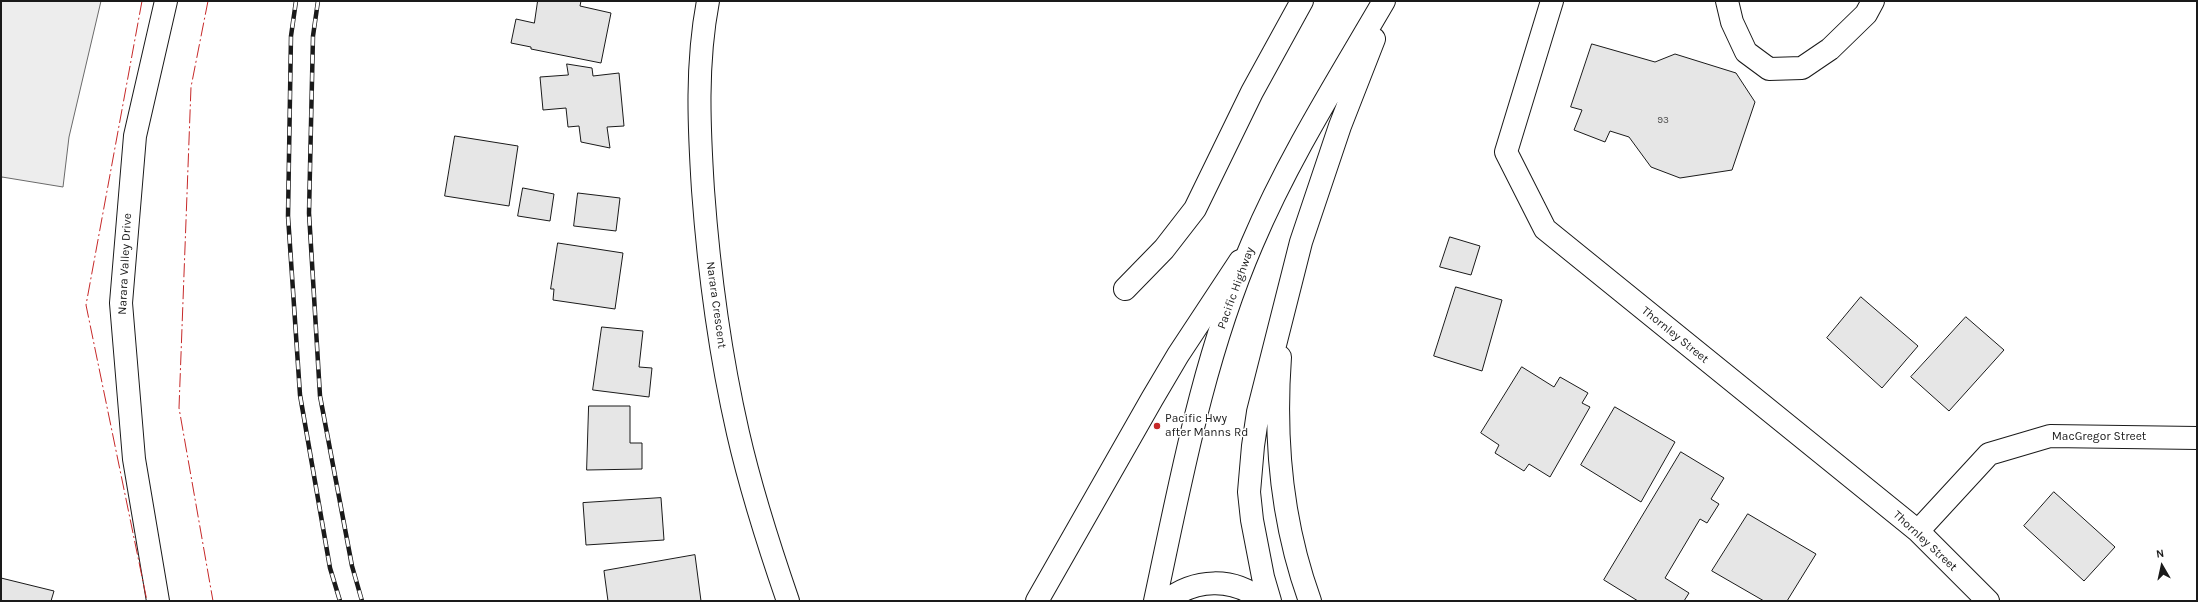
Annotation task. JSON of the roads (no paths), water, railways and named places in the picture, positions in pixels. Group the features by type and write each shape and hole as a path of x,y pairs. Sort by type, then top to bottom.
{"main road":[{"name":"Narara Valley Drive","path":"158,601 134,459 121,303 134,136 166,1"},
{"name":"Narara Crescent","path":"708,1 702,36 699,128 706,232 718,325 738,434 764,530 788,601"},
{"path":"1124,289 1164,248 1195,209 1252,92 1302,1"},
{"name":"Pacific Highway","path":"1155,601 1196,412 1223,322 1252,244 1274,196 1384,1"},
{"path":"1270,601 1263,577 1252,520 1249,492 1252,446 1258,412 1301,242 1340,126 1389,1"},
{"name":"Thornley Street","path":"1552,1 1506,152 1544,229 1918,531 1988,601"},
{"path":"1727,1 1732,22 1746,52 1770,68 1802,68 1830,49 1866,14 1873,1"},
{"path":"1037,601 1178,355 1252,244"},
{"path":"1285,306 1279,394 1282,483 1290,539 1310,601"},
{"name":"MacGregor Street","path":"1918,531 1989,454 2050,436 2197,438"},
{"path":"1166,601 1176,593 1187,588 1209,583 1226,584 1242,588 1262,601"}],"railway":[{"path":"296,1 291,36 288,216 300,395 330,568 340,601"},
{"path":"318,1 313,36 309,213 320,396 352,566 362,601"}],"place":[{"name":"Pacific Hwy after Manns Rd","path":"1157,426"}]}
